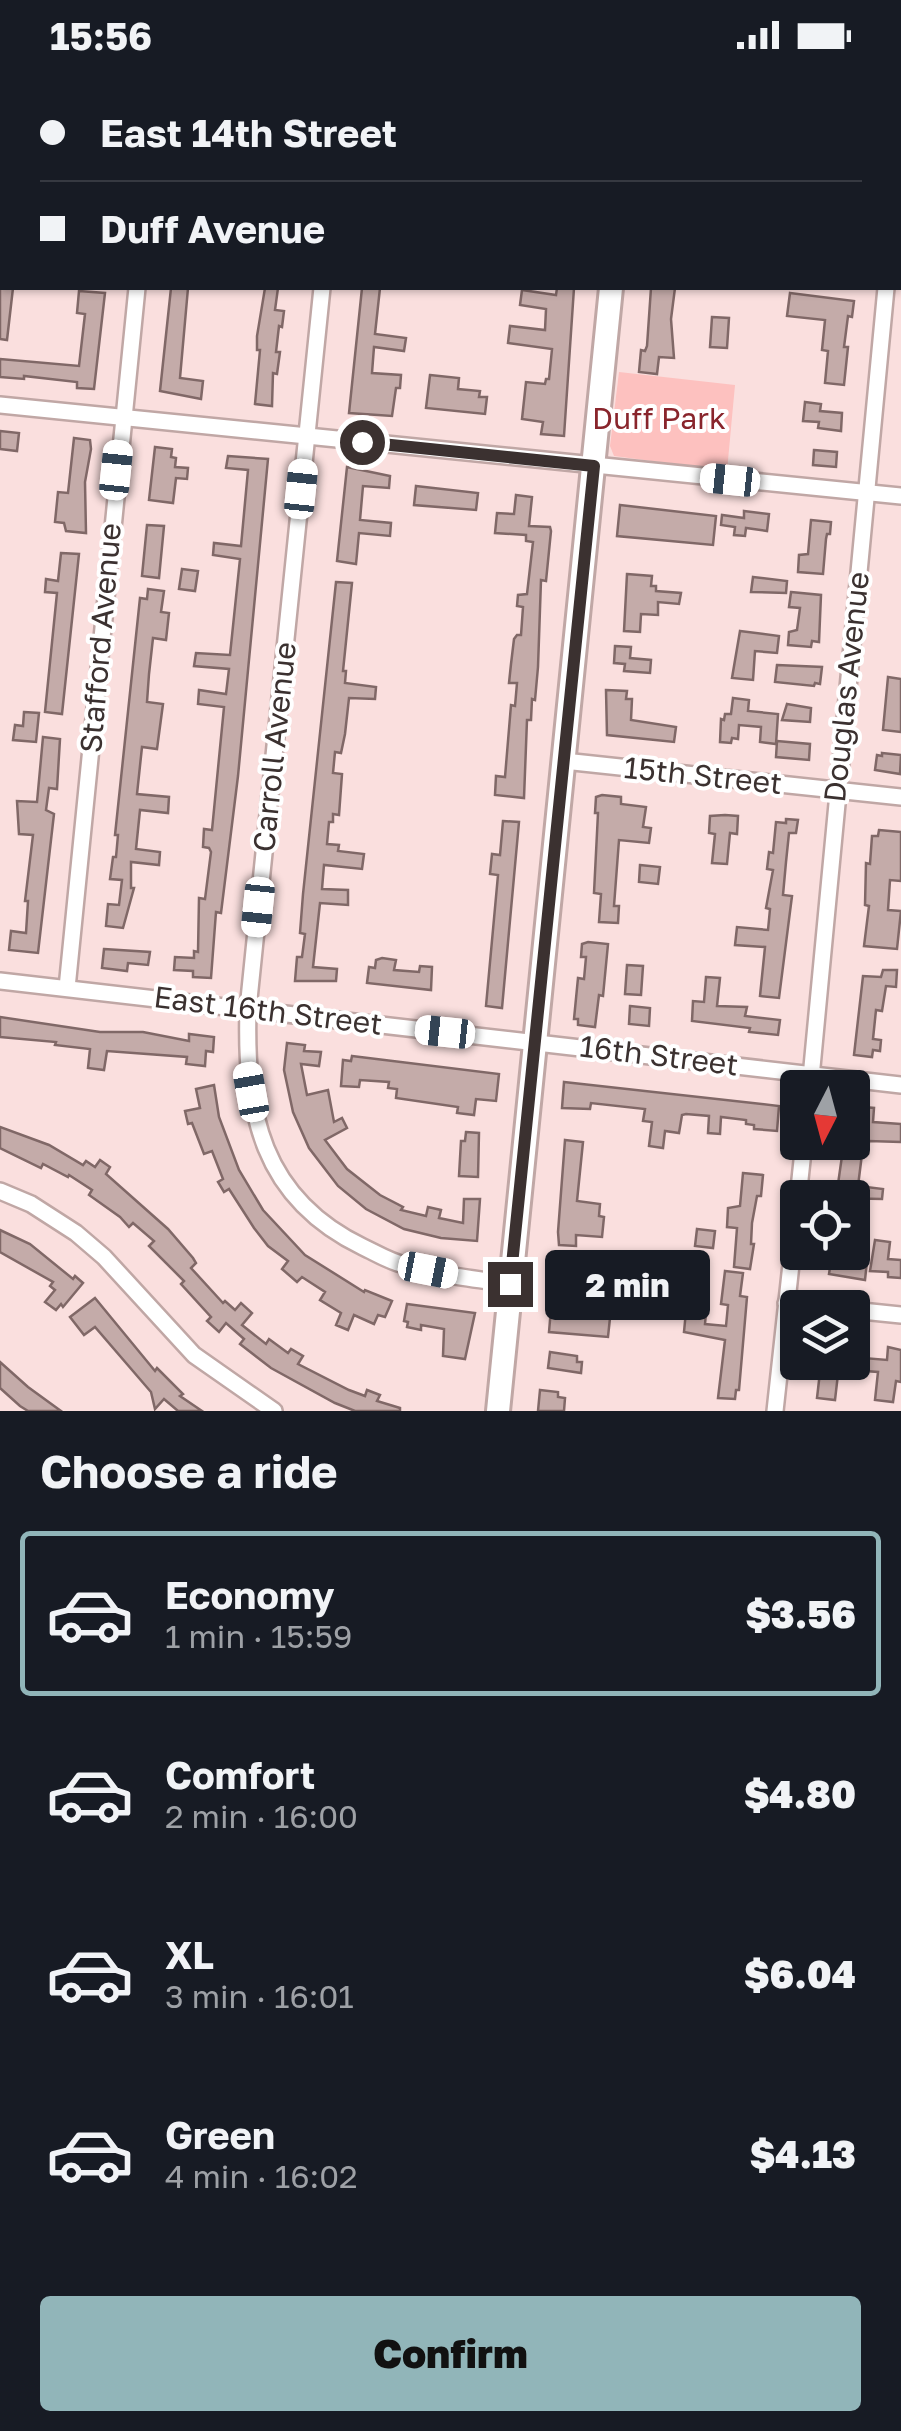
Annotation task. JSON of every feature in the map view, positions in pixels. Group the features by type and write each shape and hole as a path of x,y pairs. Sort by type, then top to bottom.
{"main road":[{"path":"498,1411 610,290"}],"street":[{"name":"Stafford Avenue","path":"67,988 136,290"},
{"name":"Carroll Avenue","path":"322,290 248,1009 246,1066 256,1118 273,1164 298,1204 342,1237 401,1265 510,1284"},
{"name":"Douglas Avenue","path":"812,1070 886,290"},
{"path":"0,406 901,496"},
{"name":"15th Street","path":"564,761 901,797"},
{"name":"East 16th Street","path":"0,981 535,1042"},
{"name":"16th Street","path":"535,1042 780,1076"},
{"name":"16th Street","path":"870,1083 901,1085"},
{"path":"0,1191 30,1204 76,1233 104,1257 194,1355 274,1411"},
{"path":"870,1312 901,1315"},
{"path":"775,1411 780,1362"}],"green space":[{"name":"Duff Park","path":"619,372 735,385 727,471 614,456 610,446"}],"building":[{"path":"0,290 13,290 7,340 0,339"},
{"path":"171,290 188,290 180,378 203,381 201,399 160,391"},
{"path":"265,290 278,290 275,310 284,311 276,352 280,352 277,374 273,373 272,406 255,404 260,350 257,336"},
{"path":"362,290 380,290 375,334 406,338 404,351 374,347 372,373 401,375 400,388 396,388 392,416 349,413"},
{"path":"522,290 556,295 557,290 574,290 564,436 541,434 543,422 522,419 526,382 545,384 549,379 552,349 508,343 510,326 545,330 546,309 520,305"},
{"path":"651,290 675,290 671,319 674,358 659,357 657,374 639,372 641,350 645,351"},
{"path":"79,291 105,293 94,389 77,388 77,382 0,377 0,359 79,366 85,314 77,313"},
{"path":"790,293 854,301 844,347 848,347 844,385 825,383 825,320 787,316"},
{"path":"712,317 729,318 727,348 710,347"},
{"path":"430,375 459,378 458,389 480,391 479,397 487,397 485,414 426,408"},
{"path":"805,402 821,404 820,411 842,413 841,431 818,428 819,422 803,421"},
{"path":"0,431 19,433 17,451 0,449"},
{"path":"74,438 90,440 85,482 86,533 66,531 64,523 55,522 58,492 68,493"},
{"path":"155,447 172,449 175,467 188,468 187,479 176,478 173,503 149,500"},
{"path":"814,450 837,452 836,467 813,465"},
{"path":"228,456 268,459 238,776 221,913 216,912 211,978 193,977 193,971 174,970 175,957 194,958 194,951 198,952 199,898 205,899 211,852 203,847 204,829 212,830 224,707 198,704 199,690 226,694 229,669 194,666 196,653 230,655 240,559 213,555 214,543 241,546 248,470 226,468"},
{"path":"347,467 390,476 389,488 363,486 360,520 391,523 390,536 359,533 356,564 337,561"},
{"path":"416,486 478,493 476,510 414,505"},
{"path":"516,495 532,497 529,526 550,527 551,531 546,581 541,580 538,667 531,720 527,720 524,798 495,795 496,776 505,777 511,705 515,706 517,683 509,683 511,664 514,639 521,635 523,607 517,606 518,595 527,594 533,542 526,541 526,535 495,533 497,513 514,514"},
{"path":"620,505 716,516 713,545 617,536"},
{"path":"744,511 769,514 767,531 746,528 745,536 734,535 735,527 721,525 722,515 744,518"},
{"path":"811,520 831,522 823,574 798,572 799,555 808,554"},
{"path":"147,525 164,526 159,578 142,576"},
{"path":"61,553 79,554 62,714 45,712 57,593 45,592 46,579 58,581"},
{"path":"182,569 198,571 195,591 179,589"},
{"path":"627,574 652,576 651,586 656,586 656,591 681,593 679,604 658,602 658,615 641,614 640,632 624,631"},
{"path":"753,577 787,581 786,593 751,592"},
{"path":"336,582 352,583 345,683 376,687 375,699 349,698 341,753 335,752 333,773 342,774 339,815 333,814 333,822 329,822 327,844 339,845 338,851 364,854 362,869 324,865 322,889 348,890 348,905 320,903 313,967 337,969 336,981 295,981 297,957 302,957 305,934 300,933 303,894"},
{"path":"148,589 164,591 161,612 169,613 166,640 153,638 149,674 147,702 163,704 157,749 142,747 137,794 169,797 168,813 140,810 136,849 160,852 159,865 131,862 134,888 123,928 106,926 108,904 119,905 122,880 110,879 116,857 115,835 140,598 147,599"},
{"path":"791,592 821,595 819,642 812,641 811,647 788,645 789,632 797,630 800,608 789,607"},
{"path":"740,631 779,636 777,653 755,651 753,680 732,678"},
{"path":"615,646 631,647 630,658 651,660 650,673 624,671 625,664 614,663"},
{"path":"777,665 822,667 820,684 775,682"},
{"path":"888,677 901,679 901,732 883,730"},
{"path":"606,690 627,691 626,699 632,699 631,720 676,727 674,742 607,735"},
{"path":"733,698 749,700 748,711 778,714 776,744 760,742 761,727 739,725 738,739 720,742 721,719 731,714"},
{"path":"787,704 811,708 810,722 782,720"},
{"path":"24,712 39,713 36,742 13,740 15,725 23,726"},
{"path":"43,737 60,739 57,789 49,788 46,810 54,814 38,953 9,950 11,931 26,933 25,901 33,835 19,834 17,801 37,802"},
{"path":"777,741 810,744 809,760 776,757"},
{"path":"877,755 901,755 900,774 875,770"},
{"path":"596,797 621,797 621,804 646,807 643,827 651,828 649,843 619,840 614,906 619,906 618,923 599,922 601,894 594,893"},
{"path":"710,816 738,816 737,834 730,833 727,864 712,863 715,834 709,833"},
{"path":"786,819 798,820 796,833 789,833 783,895 792,896 779,998 760,996 765,947 735,945 737,927 768,930 770,909 766,908 773,870 767,869 769,852 773,853 776,822 786,823"},
{"path":"503,821 519,822 502,1008 486,1006 498,875 490,874 492,854 500,855"},
{"path":"879,830 901,832 901,881 890,880 888,910 901,911 897,949 864,946 869,906 865,905 866,863 870,864 872,836 878,836"},
{"path":"640,865 660,867 658,884 639,882"},
{"path":"582,944 608,944 603,996 599,995 595,1027 578,1025 578,1019 574,1019 578,978 584,979 586,957 581,957"},
{"path":"104,949 150,952 148,965 128,963 127,971 102,968"},
{"path":"376,960 396,960 394,970 419,972 420,966 432,967 431,990 367,983 369,967 375,968"},
{"path":"627,965 643,966 641,995 625,994"},
{"path":"883,970 897,970 896,987 886,986 882,1011 876,1010 873,1039 881,1040 880,1051 873,1050 872,1057 854,1055 863,976 881,977"},
{"path":"706,977 720,978 717,1006 747,1007 745,1016 780,1020 778,1035 692,1021 693,1001 704,1002"},
{"path":"630,1006 650,1008 649,1026 629,1024"},
{"path":"0,1017 100,1032 143,1032 189,1041 189,1034 214,1037 213,1052 206,1051 205,1066 186,1064 187,1057 107,1051 104,1070 88,1068 90,1049 0,1037"},
{"path":"287,1043 305,1045 304,1051 321,1052 319,1066 301,1064 307,1095 328,1090 334,1122 342,1118 347,1128 325,1140 347,1169 403,1207 401,1210 426,1216 428,1207 441,1210 439,1218 463,1223 464,1199 480,1199 477,1241 404,1229 366,1209 338,1186 309,1148 293,1112 284,1070"},
{"path":"352,1056 499,1074 496,1101 476,1099 474,1115 457,1113 458,1107 396,1098 397,1089 388,1088 389,1082 360,1080 359,1087 341,1086 343,1060 351,1061"},
{"path":"564,1082 779,1106 777,1131 754,1129 746,1120 721,1117 720,1134 708,1133 709,1116 686,1114 682,1115 679,1133 665,1131 663,1148 649,1146 652,1122 643,1121 645,1109 591,1103 590,1109 562,1108"},
{"path":"214,1085 219,1117 239,1170 263,1210 305,1255 364,1292 392,1301 385,1317 378,1315 374,1324 354,1315 348,1330 336,1325 341,1313 320,1300 325,1292 302,1277 297,1282 282,1269 288,1261 268,1246 229,1189 224,1192 212,1151 204,1154 185,1111 200,1108 196,1089"},
{"path":"870,1108 874,1108 873,1122 901,1124 901,1142 870,1141"},
{"path":"0,1127 49,1145 83,1165 86,1161 95,1167 100,1160 110,1167 106,1174 168,1229 196,1263 191,1268 223,1303 235,1310 241,1303 252,1313 242,1325 266,1344 269,1339 288,1353 291,1349 303,1356 298,1364 349,1390 365,1396 367,1390 380,1395 377,1401 400,1411 355,1411 335,1403 271,1368 240,1344 244,1339 226,1323 219,1332 207,1321 211,1317 181,1284 184,1281 149,1246 154,1241 133,1223 129,1227 89,1195 92,1190 69,1175 43,1164 41,1168 0,1148"},
{"path":"466,1132 479,1133 478,1177 459,1176 461,1141 465,1141"},
{"path":"565,1140 583,1142 577,1201 600,1204 599,1216 604,1217 602,1237 576,1235 576,1246 559,1245"},
{"path":"841,1160 861,1160 859,1180 839,1180"},
{"path":"743,1173 763,1175 752,1223 750,1269 734,1267 737,1228 727,1227 728,1208 740,1206"},
{"path":"870,1187 883,1189 882,1199 870,1199"},
{"path":"697,1229 715,1231 713,1248 695,1246"},
{"path":"0,1230 30,1244 83,1283 63,1307 61,1304 56,1310 45,1302 55,1290 50,1286 53,1282 0,1252"},
{"path":"875,1240 890,1242 888,1259 901,1260 901,1278 870,1271"},
{"path":"830,1270 866,1270 865,1280 829,1274"},
{"path":"725,1271 743,1273 740,1296 747,1297 735,1399 718,1398 725,1340 684,1332 686,1311 706,1313 705,1324 726,1326 728,1305 721,1304"},
{"path":"95,1298 155,1371 157,1368 183,1394 180,1396 202,1411 178,1411 164,1399 155,1409 151,1392 95,1327 84,1335 70,1317"},
{"path":"407,1304 475,1313 465,1359 443,1356 444,1329 407,1327"},
{"path":"551,1309 610,1318 608,1337 549,1332"},
{"path":"888,1347 901,1350 901,1382 896,1381 893,1402 875,1400 878,1372 870,1371 870,1359 887,1360"},
{"path":"550,1352 577,1356 577,1362 582,1362 581,1373 548,1368"},
{"path":"0,1362 61,1411 28,1411 20,1406 0,1388"},
{"path":"819,1380 837,1380 835,1400 817,1398"},
{"path":"540,1390 558,1392 558,1397 565,1398 564,1411 538,1411"}],"route":[{"path":"362,442 594,466 510,1284"}]}
